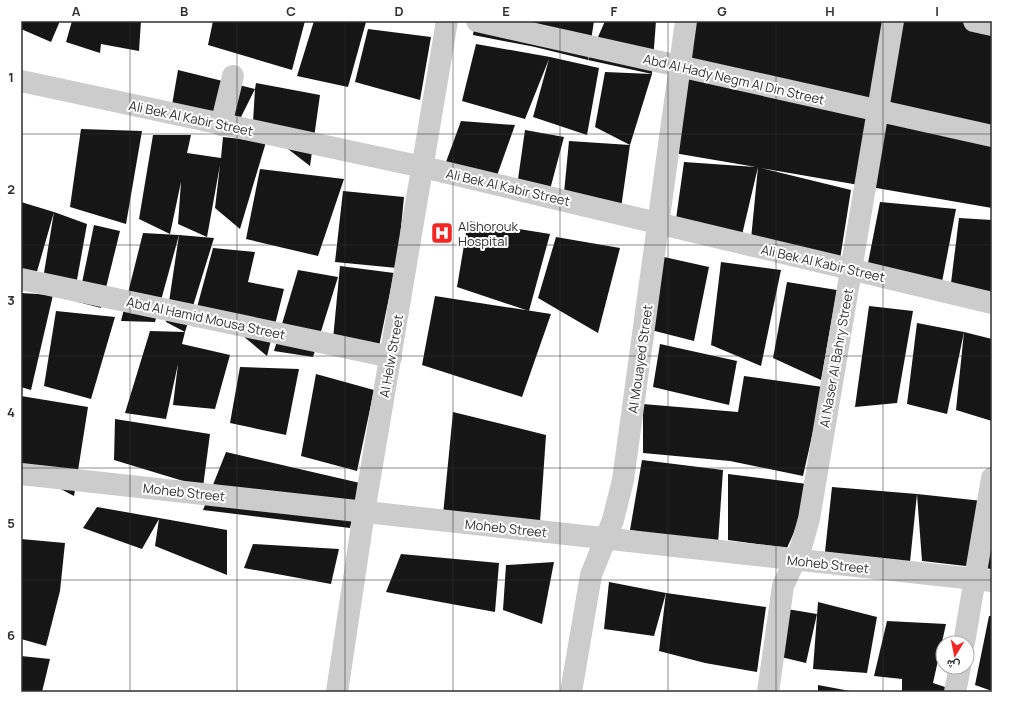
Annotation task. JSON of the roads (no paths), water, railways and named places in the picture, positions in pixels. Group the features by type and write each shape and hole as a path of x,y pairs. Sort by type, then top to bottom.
{"street":[{"name":"Al Helw Street","path":"337,692 364,512 447,21"},
{"name":"Abd Al Hady Negm Al Din Street","path":"476,21 680,68 992,136"},
{"name":"Al Mouayed Street","path":"571,692 591,575 615,514 623,480 686,21"},
{"name":"Al Naser Al Bahry Street","path":"768,692 780,599 788,572 795,560 810,519 893,21"},
{"path":"974,21 992,25"},
{"path":"221,125 233,76"},
{"name":"Ali Bek Al Kabir Street","path":"21,81 423,167 992,303"},
{"name":"Abd Al Hamid Mousa Street","path":"21,279 391,356"},
{"name":"Moheb Street","path":"21,474 983,580"},
{"path":"966,635 983,580 992,478"},
{"path":"956,692 959,675"}],"place":[{"name":"Alshorouk Hospital","path":"442,233"}]}
